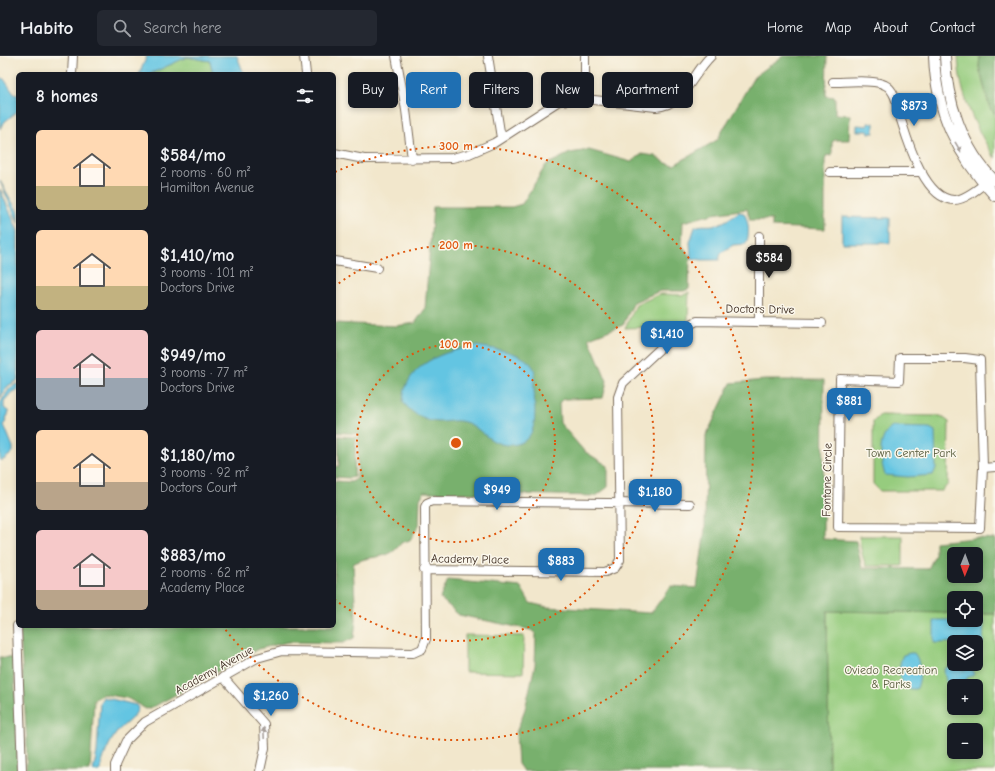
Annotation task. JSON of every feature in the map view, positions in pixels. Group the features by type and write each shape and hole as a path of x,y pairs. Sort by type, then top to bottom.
{"street":[{"path":"72,72 73,56"},
{"path":"304,56 306,72"},
{"path":"396,56 406,110 412,159"},
{"path":"488,56 501,138"},
{"path":"585,56 585,72"},
{"path":"594,100 656,107 665,106 685,92 694,76 711,56"},
{"path":"934,56 940,105 952,135 966,162 990,181"},
{"path":"945,56 946,76 955,114 964,137 990,181 995,196"},
{"path":"833,82 878,83 886,85 894,94 902,122 922,172 932,189 942,197 953,200 961,199 990,181"},
{"path":"336,153 364,158 452,158 470,154 494,143 548,108"},
{"path":"830,172 922,172"},
{"path":"759,236 759,321"},
{"path":"336,261 377,268"},
{"name":"Doctors Drive","path":"620,502 618,397 623,383 681,329 689,323 697,321 822,322"},
{"name":"Fontane Circle","path":"900,358 965,358 980,360 983,468 980,528 838,527 840,379 899,381 900,358"},
{"path":"983,468 995,467"},
{"path":"424,570 425,507 427,503 432,500 690,504"},
{"name":"Academy Place","path":"424,570 605,572 615,568 620,560 620,502"},
{"name":"Academy Avenue","path":"115,771 115,765 126,741 145,722 257,658 282,651 413,653 422,649 426,639 424,570"},
{"path":"17,628 22,771"},
{"path":"223,677 264,724 265,748 260,771"}],"green space":[{"path":"783,56 827,56 826,96 835,97 835,114 850,115 849,140 835,140 832,142 832,156 827,155 825,160 825,229 772,227 772,220 750,220 747,209 713,214 683,222 682,245 690,257 689,289 684,291 660,291 634,302 623,325 589,338 607,381 603,398 563,399 559,403 560,423 584,451 608,466 608,487 596,496 424,492 420,499 419,525 410,540 401,543 391,553 353,564 356,620 354,638 343,643 288,642 258,649 155,706 146,709 127,698 102,694 94,699 90,771 26,771 27,745 20,631 21,628 336,628 336,481 351,482 357,479 359,434 336,432 336,323 396,326 415,323 425,309 433,207 512,207 522,204 546,165 570,153 589,150 631,162 642,154 655,156 666,163 674,165 717,140 754,77"},
{"path":"958,56 980,56 979,67 990,109 995,114 995,158 981,135 969,110 961,83"},
{"path":"980,56 995,56 995,114 990,109 979,67"},
{"path":"187,57 210,61 213,72 153,72"},
{"path":"689,292 688,320 679,326 625,328 636,305 660,294 684,295"},
{"path":"765,380 824,380 823,539 856,541 862,568 928,569 935,555 935,542 974,538 995,539 995,614 983,614 983,591 947,591 947,613 827,611 829,771 523,771 518,764 516,733 525,709 535,665 536,634 531,630 459,615 440,598 448,580 521,587 530,603 547,607 651,613 671,586 697,588 705,529 706,436 731,383"},
{"name":"Town Center Park","path":"880,415 941,416 949,422 948,484 942,491 880,491 873,484 873,422"},
{"path":"338,436 356,437 354,477 336,477 336,467 339,466"},
{"path":"859,536 903,536 903,566 866,566 861,551"},
{"name":"Oviedo Recreation & Parks","path":"827,611 947,613 947,627 983,627 983,614 995,614 995,771 829,771"},
{"path":"465,635 524,636 523,673 465,672"},
{"path":"0,657 14,658 18,771 0,771"}],"water":[{"path":"147,56 237,56 243,72 213,72 210,61 187,57 154,72 140,72"},
{"path":"0,78 4,79 14,94 16,94 16,113 3,123 0,129"},
{"path":"868,123 874,123 874,133 869,133 868,131 857,131 857,125 868,126"},
{"path":"0,181 16,209 16,218"},
{"path":"0,189 16,226 16,381 8,386 0,398"},
{"path":"739,212 744,213 748,224 746,244 733,245 721,253 719,260 702,260 691,258 690,242 695,227 720,223"},
{"path":"842,217 890,218 890,243 842,243"},
{"path":"477,346 515,354 522,357 534,369 534,423 528,438 521,443 511,445 496,442 473,426 460,421 434,422 424,419 410,410 403,402 405,389 410,378 428,361 452,351"},
{"path":"16,384 16,391 12,392 4,401 4,408 9,412 4,425 13,447 13,452 5,459 0,461 0,403 10,388"},
{"path":"892,427 930,428 935,431 936,468 933,475 908,477 885,475 881,449 884,437"},
{"path":"934,620 947,620 947,627 983,627 984,620 983,644 983,635 947,635 947,643 934,643"},
{"path":"914,653 916,656 920,670 917,688 915,689 909,689 905,686 900,677 899,671 903,655"},
{"path":"947,668 947,671 972,671 974,675 966,679 947,679 947,683 944,669"},
{"path":"103,697 136,705 138,708 135,714 118,731 112,740 100,771 93,771 97,752 100,702"}]}
